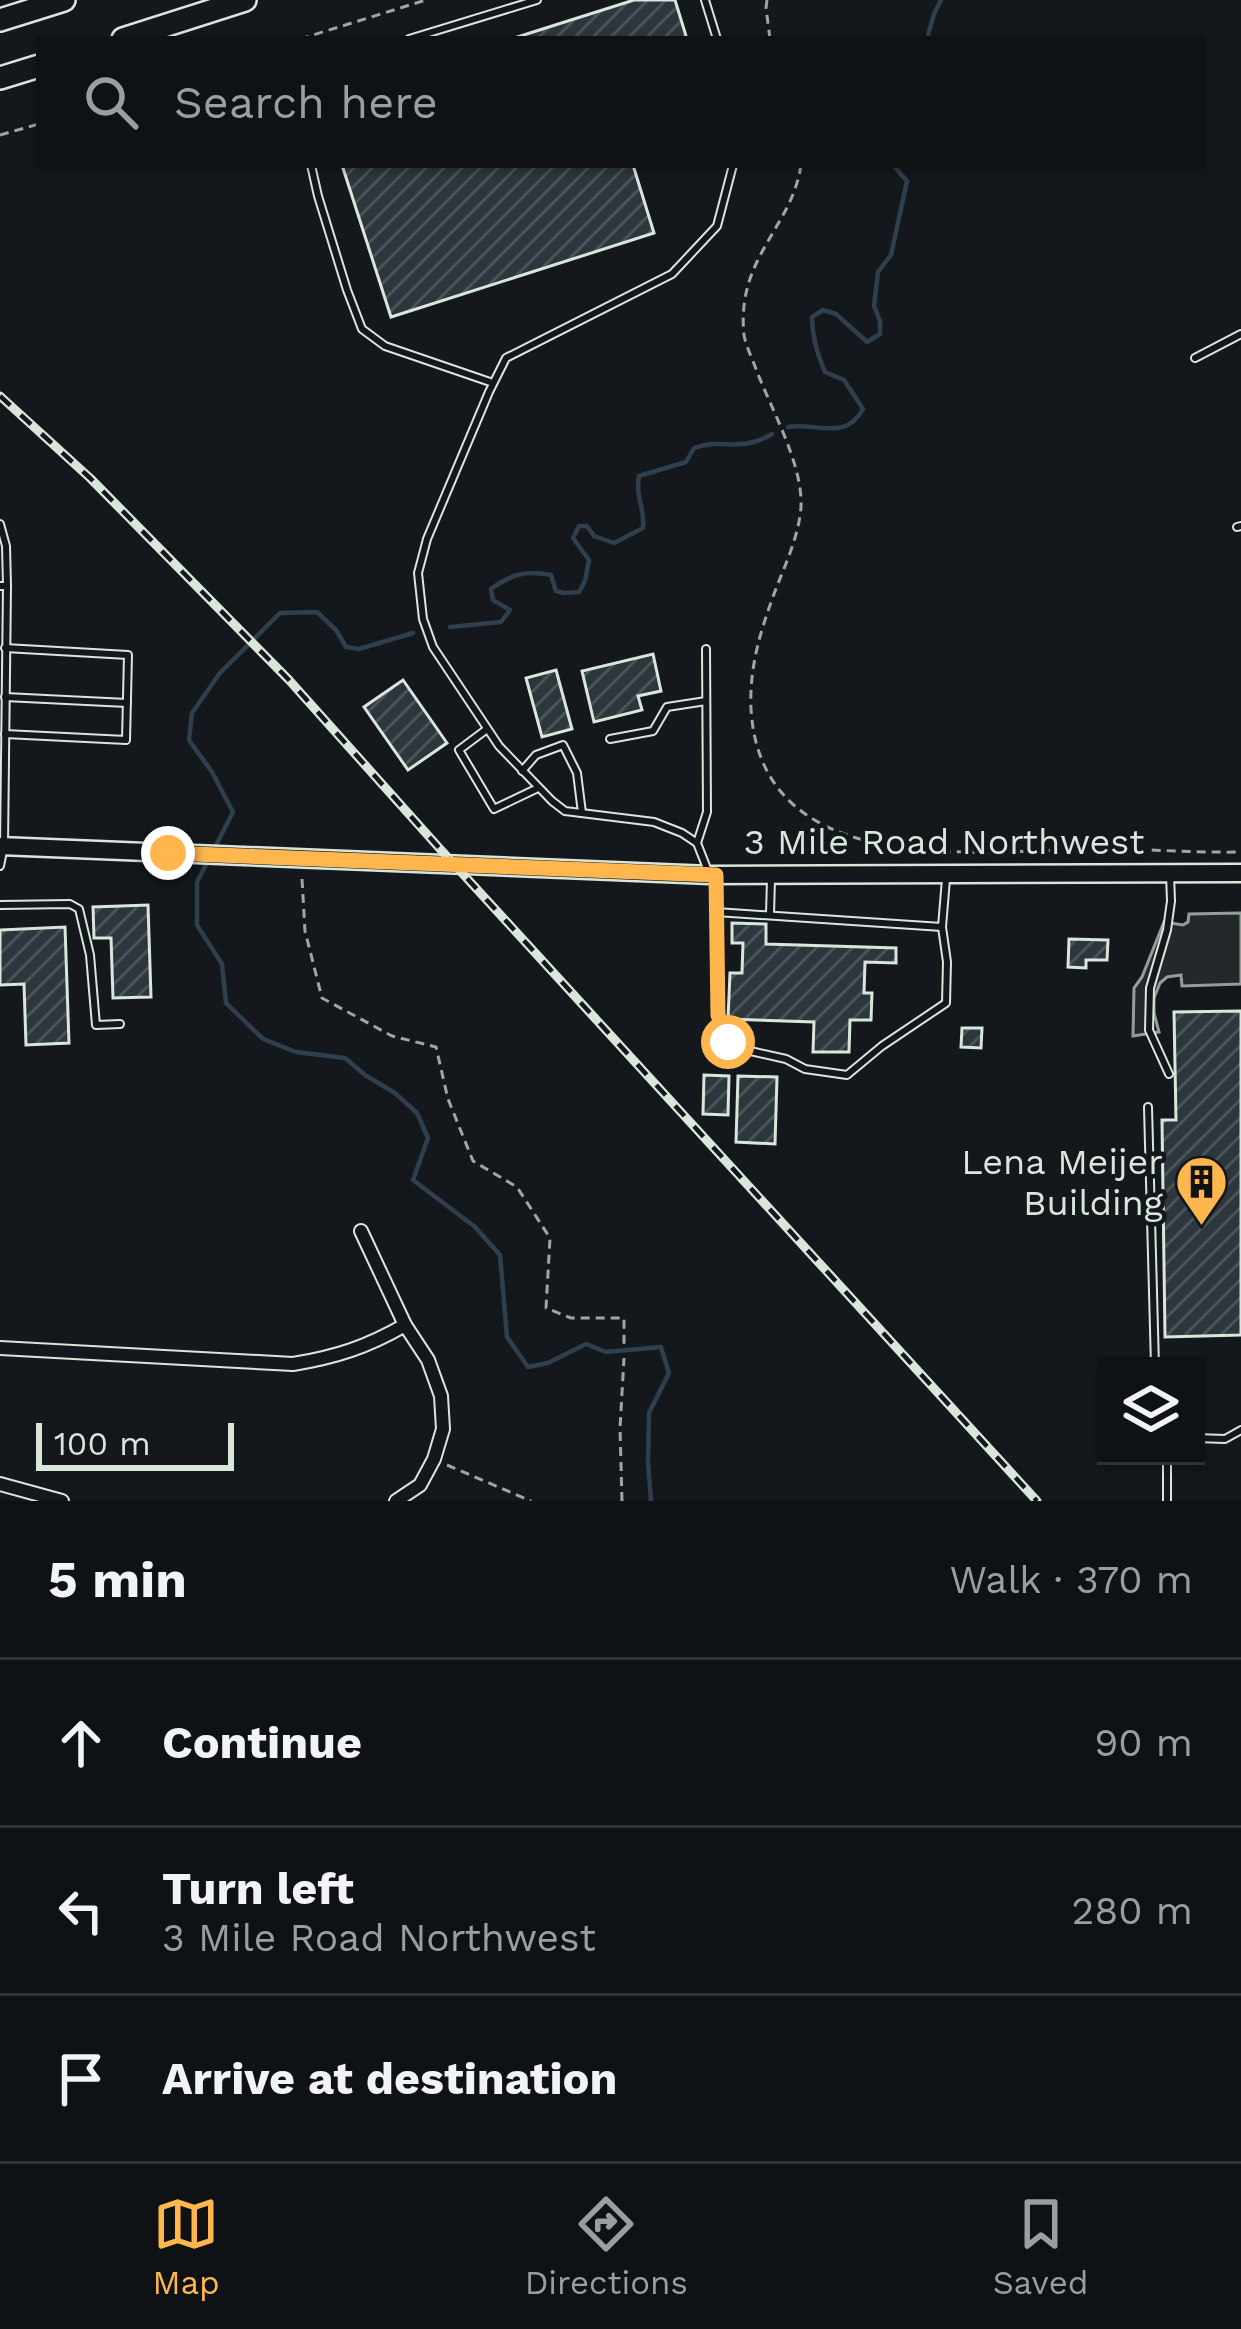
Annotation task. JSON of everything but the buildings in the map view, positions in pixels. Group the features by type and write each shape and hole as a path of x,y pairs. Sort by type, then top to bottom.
{"highway":[{"path":"0,20 64,0"},
{"path":"132,36 245,0"},
{"path":"0,78 36,67"}],"main road":[{"name":"3 Mile Road Northwest","path":"2,846 713,875 1241,873"}],"street":[{"path":"361,1231 405,1325 428,1360 441,1396 443,1429 434,1459 419,1484 396,1501"},
{"path":"0,1348 293,1364 370,1345 405,1325"},
{"path":"0,1484 62,1501"}],"lane":[{"path":"419,36 537,0"},
{"path":"705,0 716,36"},
{"path":"312,168 362,328 385,346 493,383"},
{"path":"732,168 717,226 672,274 506,358 427,539 418,573 423,619 433,647 499,746 566,811 654,822 698,843 713,875 718,1015 728,1042 746,1051 786,1059 805,1069 847,1075 946,1003 942,928 946,876"},
{"path":"1195,358 1241,334"},
{"path":"0,524 6,545 0,866"},
{"path":"5,648 128,655 126,740 5,734"},
{"path":"698,843 707,812 706,649"},
{"path":"5,697 127,704"},
{"path":"610,739 653,730 667,707 706,701"},
{"path":"487,729 459,749 494,809 539,788"},
{"path":"522,770 536,755 563,745 577,773 582,813"},
{"path":"1168,1074 1149,1030 1150,988 1167,930 1170,873"},
{"path":"770,915 771,875"},
{"path":"0,904 70,904 79,909 91,955 95,1025 120,1024"},
{"path":"716,912 942,928"},
{"path":"1148,1107 1155,1357"},
{"path":"1205,1438 1225,1438 1241,1430"},
{"path":"1167,1501 1168,1465"}],"path":[{"path":"310,36 426,0"},
{"path":"767,0 770,36"},
{"path":"0,135 36,125"},
{"path":"800,168 791,197 757,258 744,307 744,339 792,460 801,508 761,631 751,680 757,745 772,779 804,814 827,829 906,849 1241,852"},
{"path":"302,879 305,931 322,998 392,1036 436,1047 448,1100 473,1161 517,1187 550,1238 546,1308 571,1318 624,1318 624,1345"},
{"path":"622,1501 624,1358"},
{"path":"434,1459 531,1501"}],"shaded area":[{"path":"1241,913 1241,984 1182,986 1181,975 1167,977 1154,998 1159,1032 1133,1036 1134,988 1164,922 1183,925 1189,914"}],"waterway":[{"path":"928,36 941,0"},
{"path":"788,427 839,428 863,409 844,380 825,372 812,317 823,310 836,314 867,342 880,334 874,306 878,272 891,255 907,181 896,168"},
{"path":"450,627 501,622 510,610 493,600 491,589 520,575 551,575 556,591 579,592 589,560 573,538 579,526 614,543 643,528 639,476 686,462 694,448 750,443 772,434"},
{"path":"215,847 233,812 189,740 192,713 220,673 280,613 317,612 346,647 359,649 413,633"},
{"path":"210,857 197,882 197,925 222,964 226,1003 263,1039 296,1052 345,1058 417,1113 428,1138 413,1180 475,1227 500,1255 507,1337 528,1367 548,1363 586,1344 606,1352 661,1347 669,1373 649,1413 651,1501"}],"railway":[{"path":"0,396 90,478 289,680 1037,1501"}],"place":[{"name":"Lena Meijer Building","path":"1202,1228"}],"route":[{"path":"168,853 716,875 718,1015 728,1042"}]}
